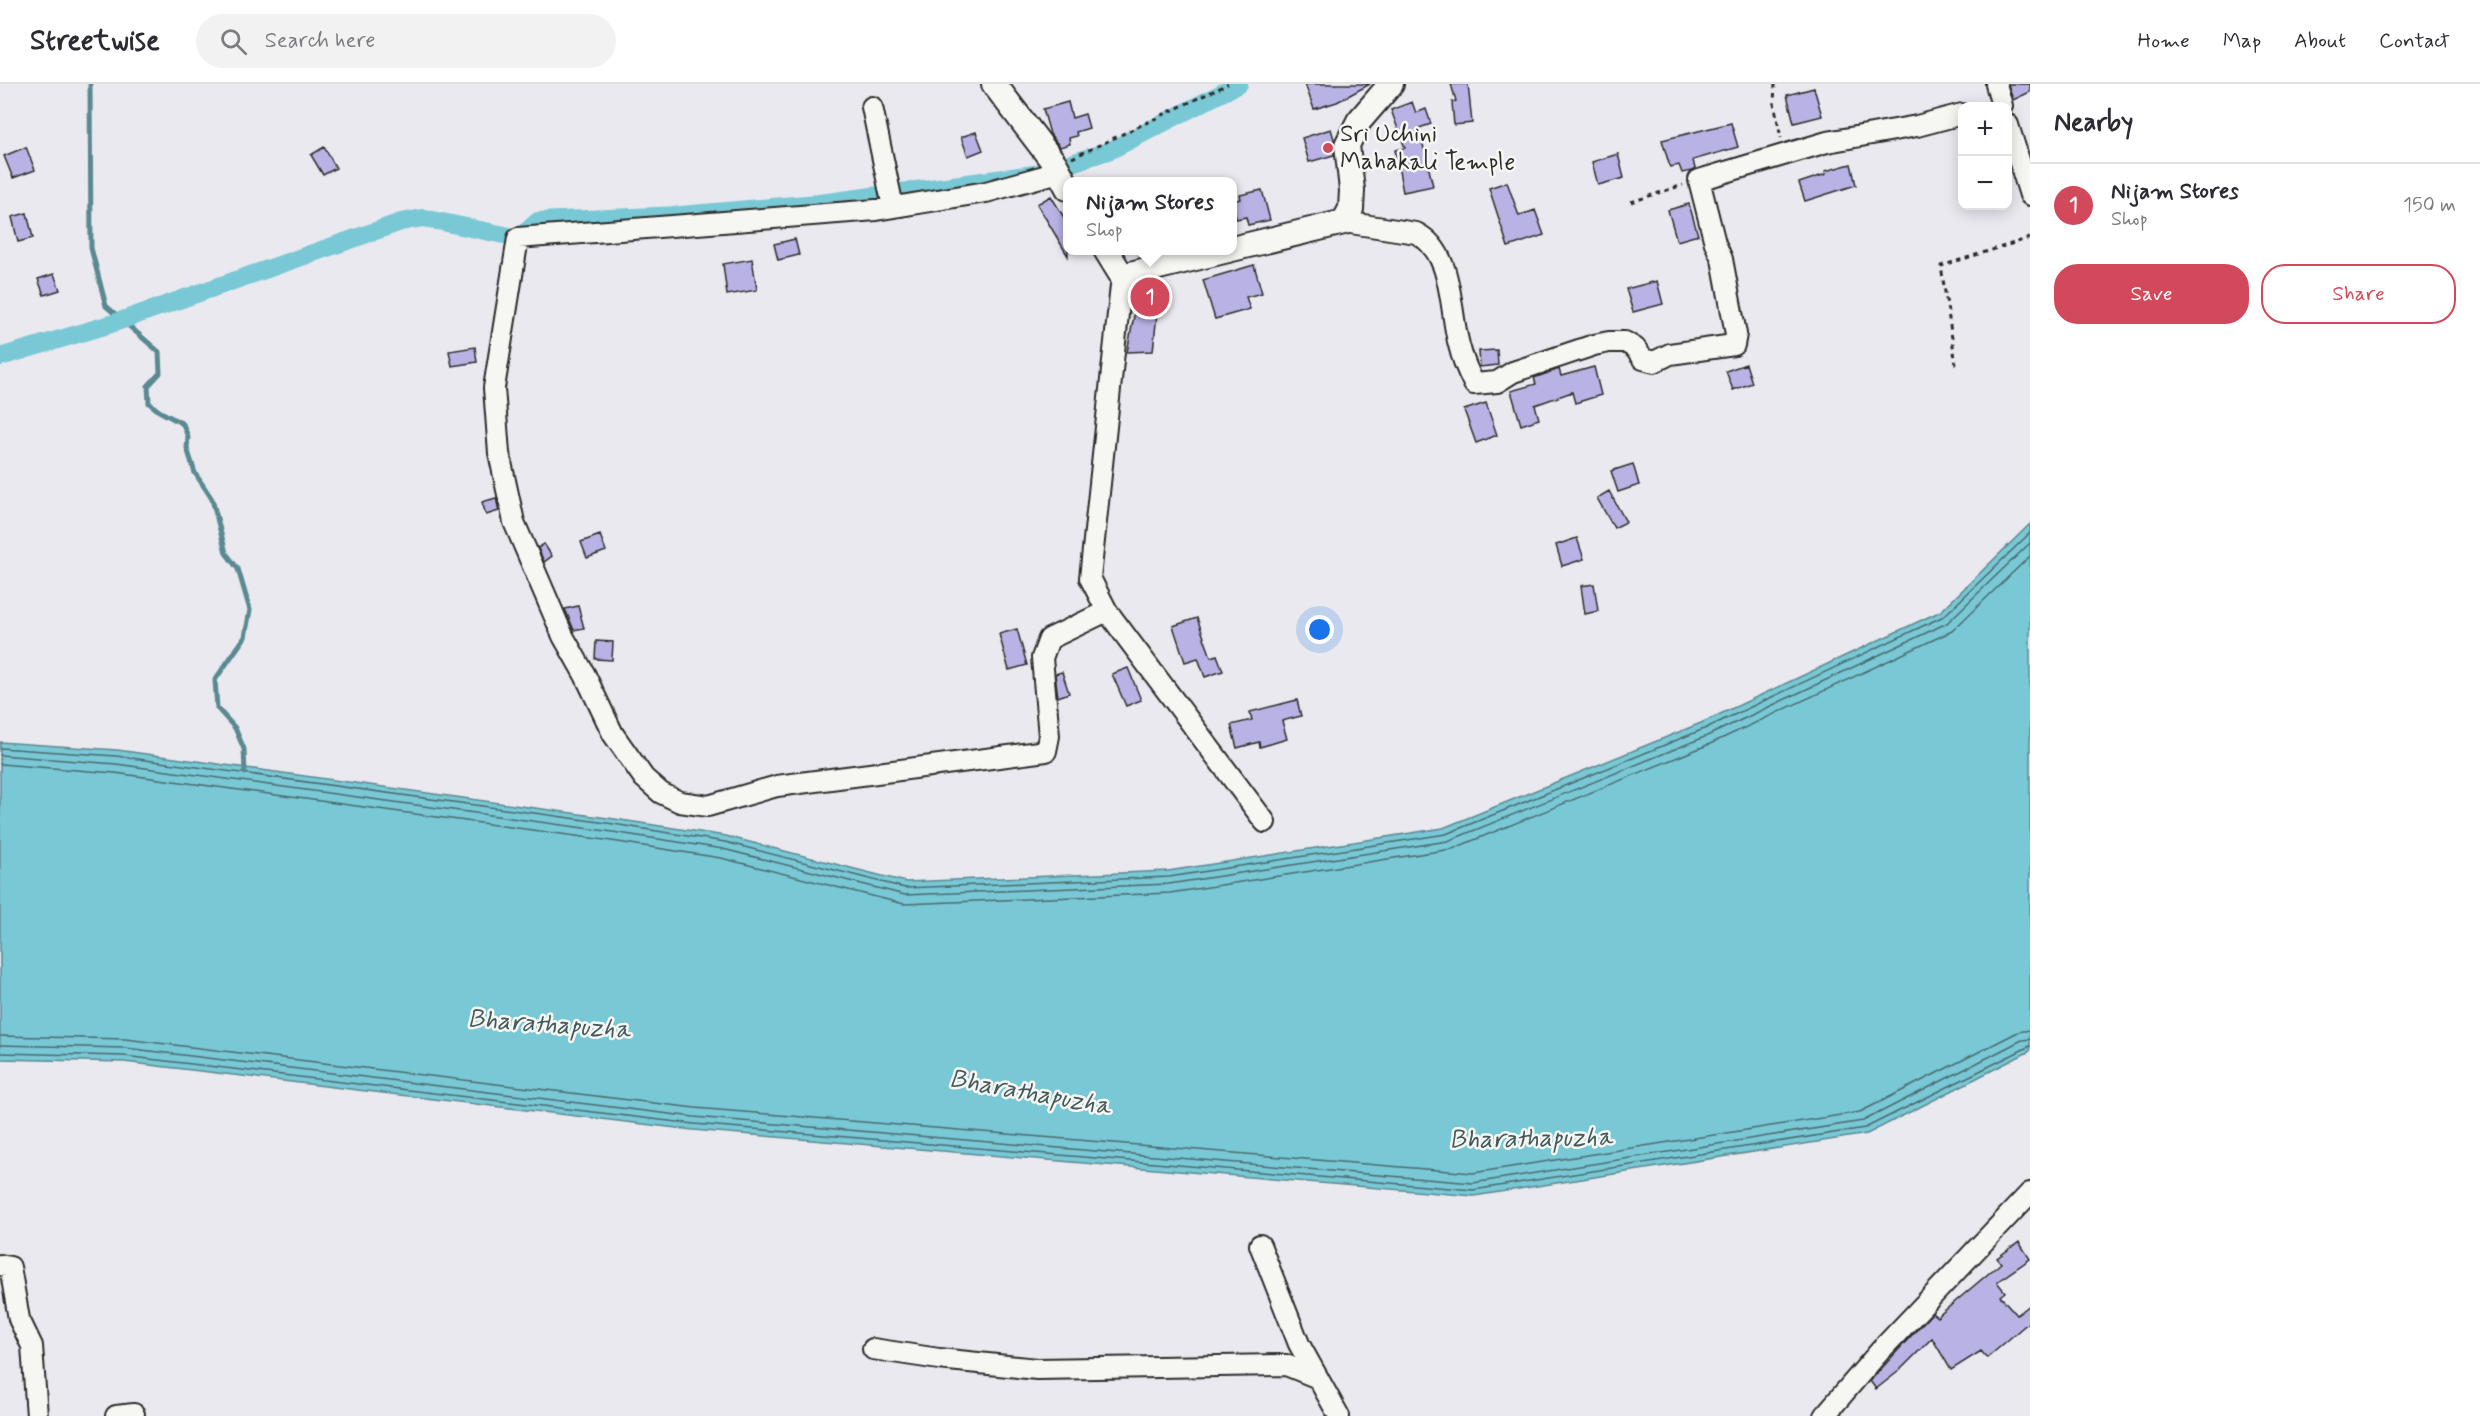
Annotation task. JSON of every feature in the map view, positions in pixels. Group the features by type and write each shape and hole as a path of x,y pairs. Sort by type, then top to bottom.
{"street":[{"path":"994,84 1061,175 986,192 893,207 708,225 518,238 494,388 499,453 514,522 562,636 585,675 613,734 644,778 661,793 680,801 708,806 777,786 1046,751 1049,736 1042,658 1048,639 1107,611"},
{"path":"1344,222 1351,209 1352,190 1347,145 1359,121 1391,84"},
{"path":"872,107 893,207"},
{"path":"1237,248 1344,222 1416,233 1437,250 1448,284 1459,346 1474,384 1497,382 1514,372 1594,345 1625,342 1635,348 1642,360 1653,362 1670,354 1734,345 1736,334 1722,259 1715,243 1699,180 1827,142 1917,126 1958,115"},
{"path":"2012,140 2030,195"},
{"path":"1109,255 1122,276 1090,578 1107,611 1265,822"},
{"path":"1122,276 1209,255"},
{"path":"1824,1416 1880,1351 2030,1193"},
{"path":"1260,1245 1299,1344 1339,1416"},
{"path":"0,1265 10,1267 19,1319 32,1346 37,1416"},
{"path":"873,1349 939,1359 1037,1369 1286,1365 1318,1378"}],"path":[{"path":"1061,175 1077,156 1228,84"},
{"path":"1775,84 1774,104 1786,156"},
{"path":"1631,202 1699,180"},
{"path":"1956,365 1941,266 2030,238"}],"water":[{"name":"Bharathapuzha","path":"2030,524 2030,1051 1867,1134 1474,1196 693,1130 124,1062 0,1059 0,742 117,750 726,836 906,882 1168,871 1443,828 1701,723 1941,611"}],"building":[{"path":"1305,84 1370,84 1337,102 1314,109"},
{"path":"1451,84 1468,84 1472,123 1454,125 1452,102 1456,101"},
{"path":"2008,84 2030,84 2030,92 2013,100"},
{"path":"1814,88 1822,116 1794,123 1787,95"},
{"path":"1068,102 1072,118 1085,114 1089,128 1076,132 1077,136 1069,138 1070,144 1060,147 1050,134 1043,109"},
{"path":"1412,102 1416,113 1426,109 1431,124 1419,128 1433,186 1403,192 1395,150 1405,148 1391,110"},
{"path":"1731,123 1738,147 1693,160 1695,169 1692,171 1682,173 1679,165 1670,167 1662,140"},
{"name":"Sri Uchini Mahakali Temple","path":"1331,129 1334,139 1334,155 1309,162 1302,138"},
{"path":"976,132 983,150 968,156 961,137"},
{"path":"26,147 35,170 13,178 4,156"},
{"path":"324,147 336,168 323,175 311,155"},
{"path":"1618,154 1624,178 1598,185 1592,162"},
{"path":"1851,164 1856,185 1805,201 1799,183 1826,174 1825,171"},
{"path":"1507,182 1519,216 1535,210 1544,235 1508,247 1489,188"},
{"path":"1262,190 1270,220 1248,225 1246,217 1237,219 1237,200 1241,199 1240,195"},
{"path":"1051,196 1063,216 1063,248 1037,204"},
{"path":"1689,204 1698,235 1677,241 1668,210"},
{"path":"27,213 33,238 18,242 12,217"},
{"path":"795,239 799,255 778,260 774,244"},
{"path":"752,259 757,290 727,295 723,264"},
{"path":"1254,265 1262,293 1246,297 1250,309 1215,319 1203,280"},
{"path":"54,274 60,290 44,295 38,279"},
{"path":"1657,281 1663,304 1633,312 1626,289"},
{"path":"1157,283 1160,304 1158,305 1153,351 1127,352 1135,311 1145,314 1139,289"},
{"path":"475,347 477,362 452,366 449,351"},
{"path":"1497,350 1498,365 1480,367 1479,351"},
{"path":"1746,364 1752,383 1733,390 1726,371"},
{"path":"1594,367 1601,395 1575,403 1572,392 1535,405 1539,419 1521,425 1511,391 1536,384 1534,378 1559,369 1561,376"},
{"path":"1486,403 1497,435 1476,443 1464,410"},
{"path":"1633,464 1639,485 1618,492 1611,471"},
{"path":"1609,491 1626,522 1614,528 1597,498"},
{"path":"496,498 499,511 486,515 482,502"},
{"path":"600,535 606,551 587,558 581,542"},
{"path":"1577,538 1584,559 1562,566 1556,545"},
{"path":"544,544 552,556 544,562 538,548"},
{"path":"1594,584 1598,611 1585,614 1581,586"},
{"path":"578,606 584,628 574,630 565,609"},
{"path":"1197,618 1211,657 1217,655 1223,671 1205,677 1198,658 1185,662 1173,626"},
{"path":"1017,629 1027,665 1009,670 999,634"},
{"path":"596,641 613,642 612,660 595,659"},
{"path":"1128,668 1141,700 1126,706 1112,674"},
{"path":"1062,672 1069,693 1058,697 1055,674"},
{"path":"1297,700 1301,716 1282,721 1287,739 1260,747 1259,742 1237,748 1231,725 1252,720 1250,712"},
{"path":"2019,1242 2030,1259 1997,1282 2005,1292 2000,1296 2017,1315 2030,1305 2030,1321 1987,1358 1981,1351 1951,1370 1932,1338 1899,1371 1876,1389 1870,1381 1932,1313 1937,1317 2001,1263 1997,1258"}],"waterway":[{"path":"90,84 91,248 106,306 159,352 160,373 148,386 149,403 183,424 188,437 187,448 195,473 212,499 226,553 238,569 250,610 245,637 215,680 217,708 235,728 244,749 245,773"},
{"path":"0,357 111,324 401,222 423,218 518,238 538,221 681,215 828,202 1041,173 1111,150 1239,84"}],"place":[{"name":"Sri Uchini Mahakali Temple","path":"1328,148"},
{"name":"Nijam Stores","path":"1150,297"}]}
